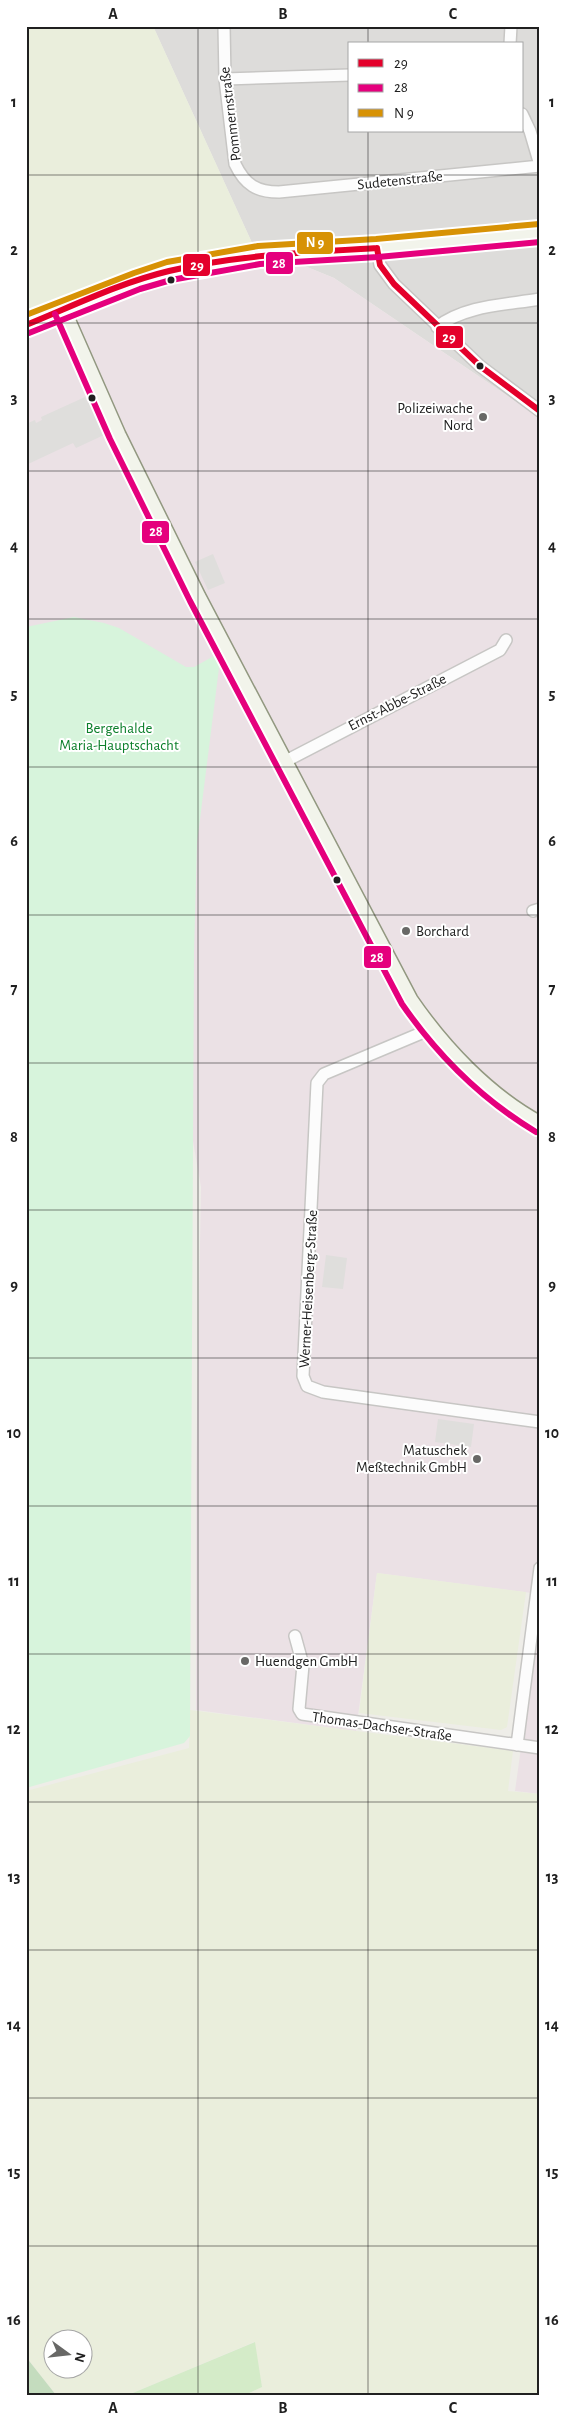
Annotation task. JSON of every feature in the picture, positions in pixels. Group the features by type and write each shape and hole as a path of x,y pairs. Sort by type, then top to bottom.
{"street":[{"name":"Pommernstraße","path":"224,26 225,79 235,164 240,176 249,185 260,190"},
{"path":"510,26 510,42"},
{"path":"225,79 348,75"},
{"path":"524,118 530,131 540,165"},
{"name":"Sudetenstraße","path":"260,190 280,192 540,165"},
{"path":"26,325 137,280 169,271 259,255 377,248 540,233"},
{"path":"377,248 380,265 386,274 437,327 487,372 540,411"},
{"path":"437,327 450,318 470,310 540,299"},
{"path":"63,310 118,436 198,598 225,645 284,762 410,1000 431,1029 484,1083 506,1102 540,1124"},
{"name":"Ernst-Abbe-Straße","path":"284,762 500,650 506,640"},
{"name":"Werner-Heisenberg-Straße","path":"431,1029 324,1074 317,1082 303,1376 307,1386 323,1392 540,1422"},
{"path":"518,1745 540,1568"},
{"name":"Thomas-Dachser-Straße","path":"295,1636 303,1665 299,1709 302,1714 540,1748"}],"shaded area":[{"path":"153,26 540,26 540,418 334,278 253,245"},
{"path":"253,245 334,278 540,418 540,1594 377,1573 356,1731 196,1710 196,1477 201,1187 190,1124 26,633 26,314 62,299 208,250"},
{"path":"85,397 88,403 90,402 104,435 76,448 73,443 26,465 26,424 35,420 36,423 42,420 41,417"},
{"path":"213,554 225,583 208,590 195,562"},
{"path":"326,1255 347,1258 343,1289 322,1287"},
{"path":"438,1419 474,1424 471,1447 435,1442"},
{"path":"540,1610 540,1794 515,1791"}],"green space":[{"path":"26,26 153,26 253,245 208,250 62,299 26,314"},
{"name":"Bergehalde Maria-Hauptschacht","path":"74,617 119,628 186,667 194,667 221,652 197,843 194,951 190,1736 184,1743 26,1788 26,627"},
{"path":"377,1573 526,1592 507,1727 501,1730 359,1713"},
{"path":"190,1710 513,1751 508,1791 540,1794 540,2395 245,2395 262,2387 254,2342 128,2395 56,2395 43,2378 92,2378 92,2328 42,2328 42,2377 26,2357 26,1791 189,1748"},
{"path":"255,2342 262,2387 245,2395 128,2395"},
{"path":"26,2357 56,2395 26,2395"}],"transit line":[{"path":"26,315 167,262 258,246 376,239 539,224"},
{"name":"28","path":"29,333 140,289 171,280 260,264 378,257 540,242"},
{"name":"29","path":"377,248 380,265 394,284 480,366 540,411"},
{"name":"29","path":"26,325 114,288 169,271 247,258 377,248"},
{"name":"28","path":"55,314 110,439 190,601 402,1004 430,1041 462,1075 497,1105 536,1132"}],"place":[{"name":"Polizeiwache Nord","path":"483,417"},
{"name":"Borchard","path":"406,931"},
{"name":"Matuschek Meßtechnik GmbH","path":"477,1459"},
{"name":"Huendgen GmbH","path":"245,1661"}]}
